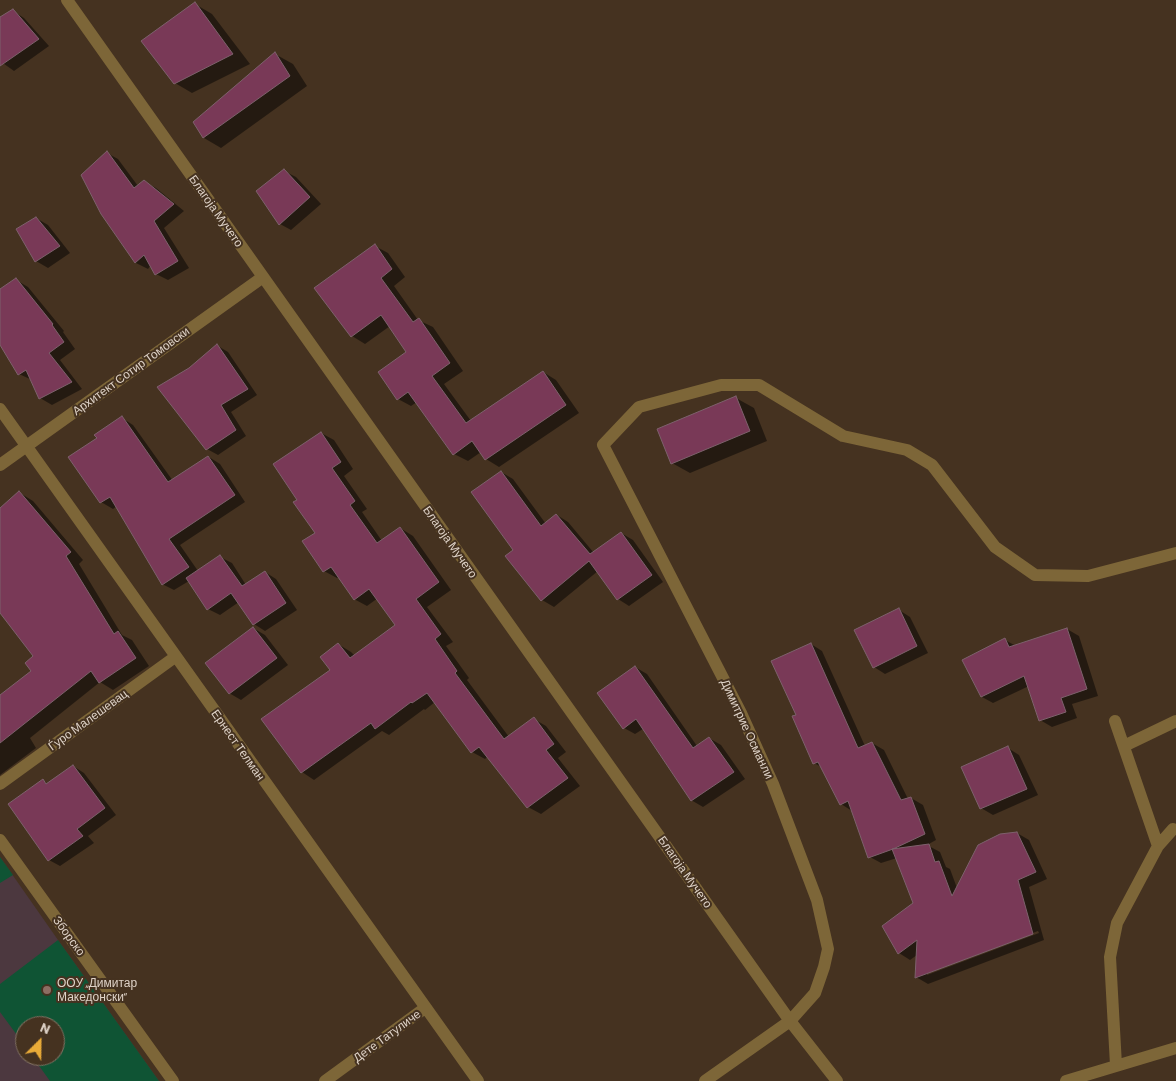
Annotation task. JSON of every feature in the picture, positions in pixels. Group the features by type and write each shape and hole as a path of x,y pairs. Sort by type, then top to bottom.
{"street":[{"name":"Благоја Мучето","path":"66,0 790,1021 837,1081"},
{"name":"Архитект Сотир Томовски","path":"0,465 263,277"},
{"name":"Димитрие Османли","path":"705,1081 790,1021 815,993 828,949 817,900 773,784 741,713 604,445 639,407 721,385 759,385 843,436 907,450 932,465 995,547 1035,574 1088,576 1176,553"},
{"name":"Ернест Телман","path":"0,409 478,1081"},
{"name":"Ѓуро Малешевац","path":"0,784 175,656"},
{"path":"1115,721 1158,846"},
{"path":"1124,746 1176,721"},
{"path":"1116,1065 1110,957 1117,923 1158,846 1173,828"},
{"name":"Зборско","path":"0,840 173,1081"},
{"name":"Дете Татуличе","path":"325,1081 425,1008"},
{"path":"1066,1081 1176,1048"}],"shaded area":[{"name":"ООУ „Димитар Македонски“","path":"0,857 58,940 159,1081 0,1081"}],"green space":[{"path":"0,857 13,875 0,883"},
{"name":"ООУ „Димитар Македонски“","path":"58,940 159,1081 50,1081 39,1066 65,1066 65,1016 15,1016 15,1032 0,1012 0,984"}],"building":[{"path":"195,2 233,54 174,84 141,41"},
{"path":"13,9 39,39 0,66 0,17"},
{"path":"275,52 290,76 203,138 193,122"},
{"path":"107,151 134,188 144,180 174,204 154,221 178,261 155,275 144,255 135,263 101,214 81,175"},
{"path":"284,169 310,197 279,225 256,191"},
{"path":"36,217 60,246 35,262 16,229"},
{"path":"375,244 392,269 381,278 413,322 419,318 450,363 432,376 466,423 543,371 566,405 485,460 472,441 453,455 408,392 397,400 378,372 406,352 381,315 351,337 314,288"},
{"path":"16,278 53,324 64,342 49,353 72,382 39,399 26,370 18,375 0,345 0,289"},
{"path":"217,344 248,389 221,405 236,430 206,450 157,387 189,368"},
{"path":"736,396 750,431 671,464 657,429"},
{"path":"122,416 168,482 208,456 235,495 169,539 189,567 162,585 110,497 100,503 68,457 97,438 94,435"},
{"path":"321,432 341,462 332,468 355,501 350,505 377,543 400,527 439,582 416,599 441,634 435,639 457,671 455,673 504,739 534,717 554,744 546,750 568,778 527,808 479,747 471,753 427,693 411,702 375,729 371,723 301,773 261,719 330,670 320,657 338,643 350,658 395,625 369,589 354,600 331,567 323,572 302,541 315,533 293,502 297,500 273,464"},
{"path":"501,471 541,526 556,514 590,554 621,532 652,575 617,600 589,561 541,601 505,556 513,550 471,492"},
{"path":"19,491 71,552 66,556 114,634 118,631 136,658 99,683 91,671 0,743 0,695 31,671 25,663 33,656 0,613 0,508"},
{"path":"220,555 242,586 265,571 286,603 253,625 231,593 207,610 186,578"},
{"path":"899,608 917,646 873,668 854,630"},
{"path":"253,627 277,658 229,694 205,663"},
{"path":"1067,628 1087,689 1061,698 1066,712 1039,721 1024,676 981,697 962,660 1005,638 1009,647"},
{"path":"811,643 858,748 872,742 901,800 911,797 925,834 868,858 848,801 840,805 818,762 813,764 792,716 796,715 771,661"},
{"path":"635,666 693,748 709,737 734,772 691,801 636,719 623,729 597,693"},
{"path":"1008,746 1027,789 980,809 961,767"},
{"path":"73,765 105,808 77,829 83,836 48,861 8,804 43,779 46,784"},
{"path":"1017,832 1036,872 1018,880 1033,934 915,978 917,940 898,954 882,926 913,903 892,849 929,844 935,862 939,861 952,896 978,845 1000,834"}],"place":[{"name":"ООУ „Димитар Македонски“","path":"47,990"}]}
